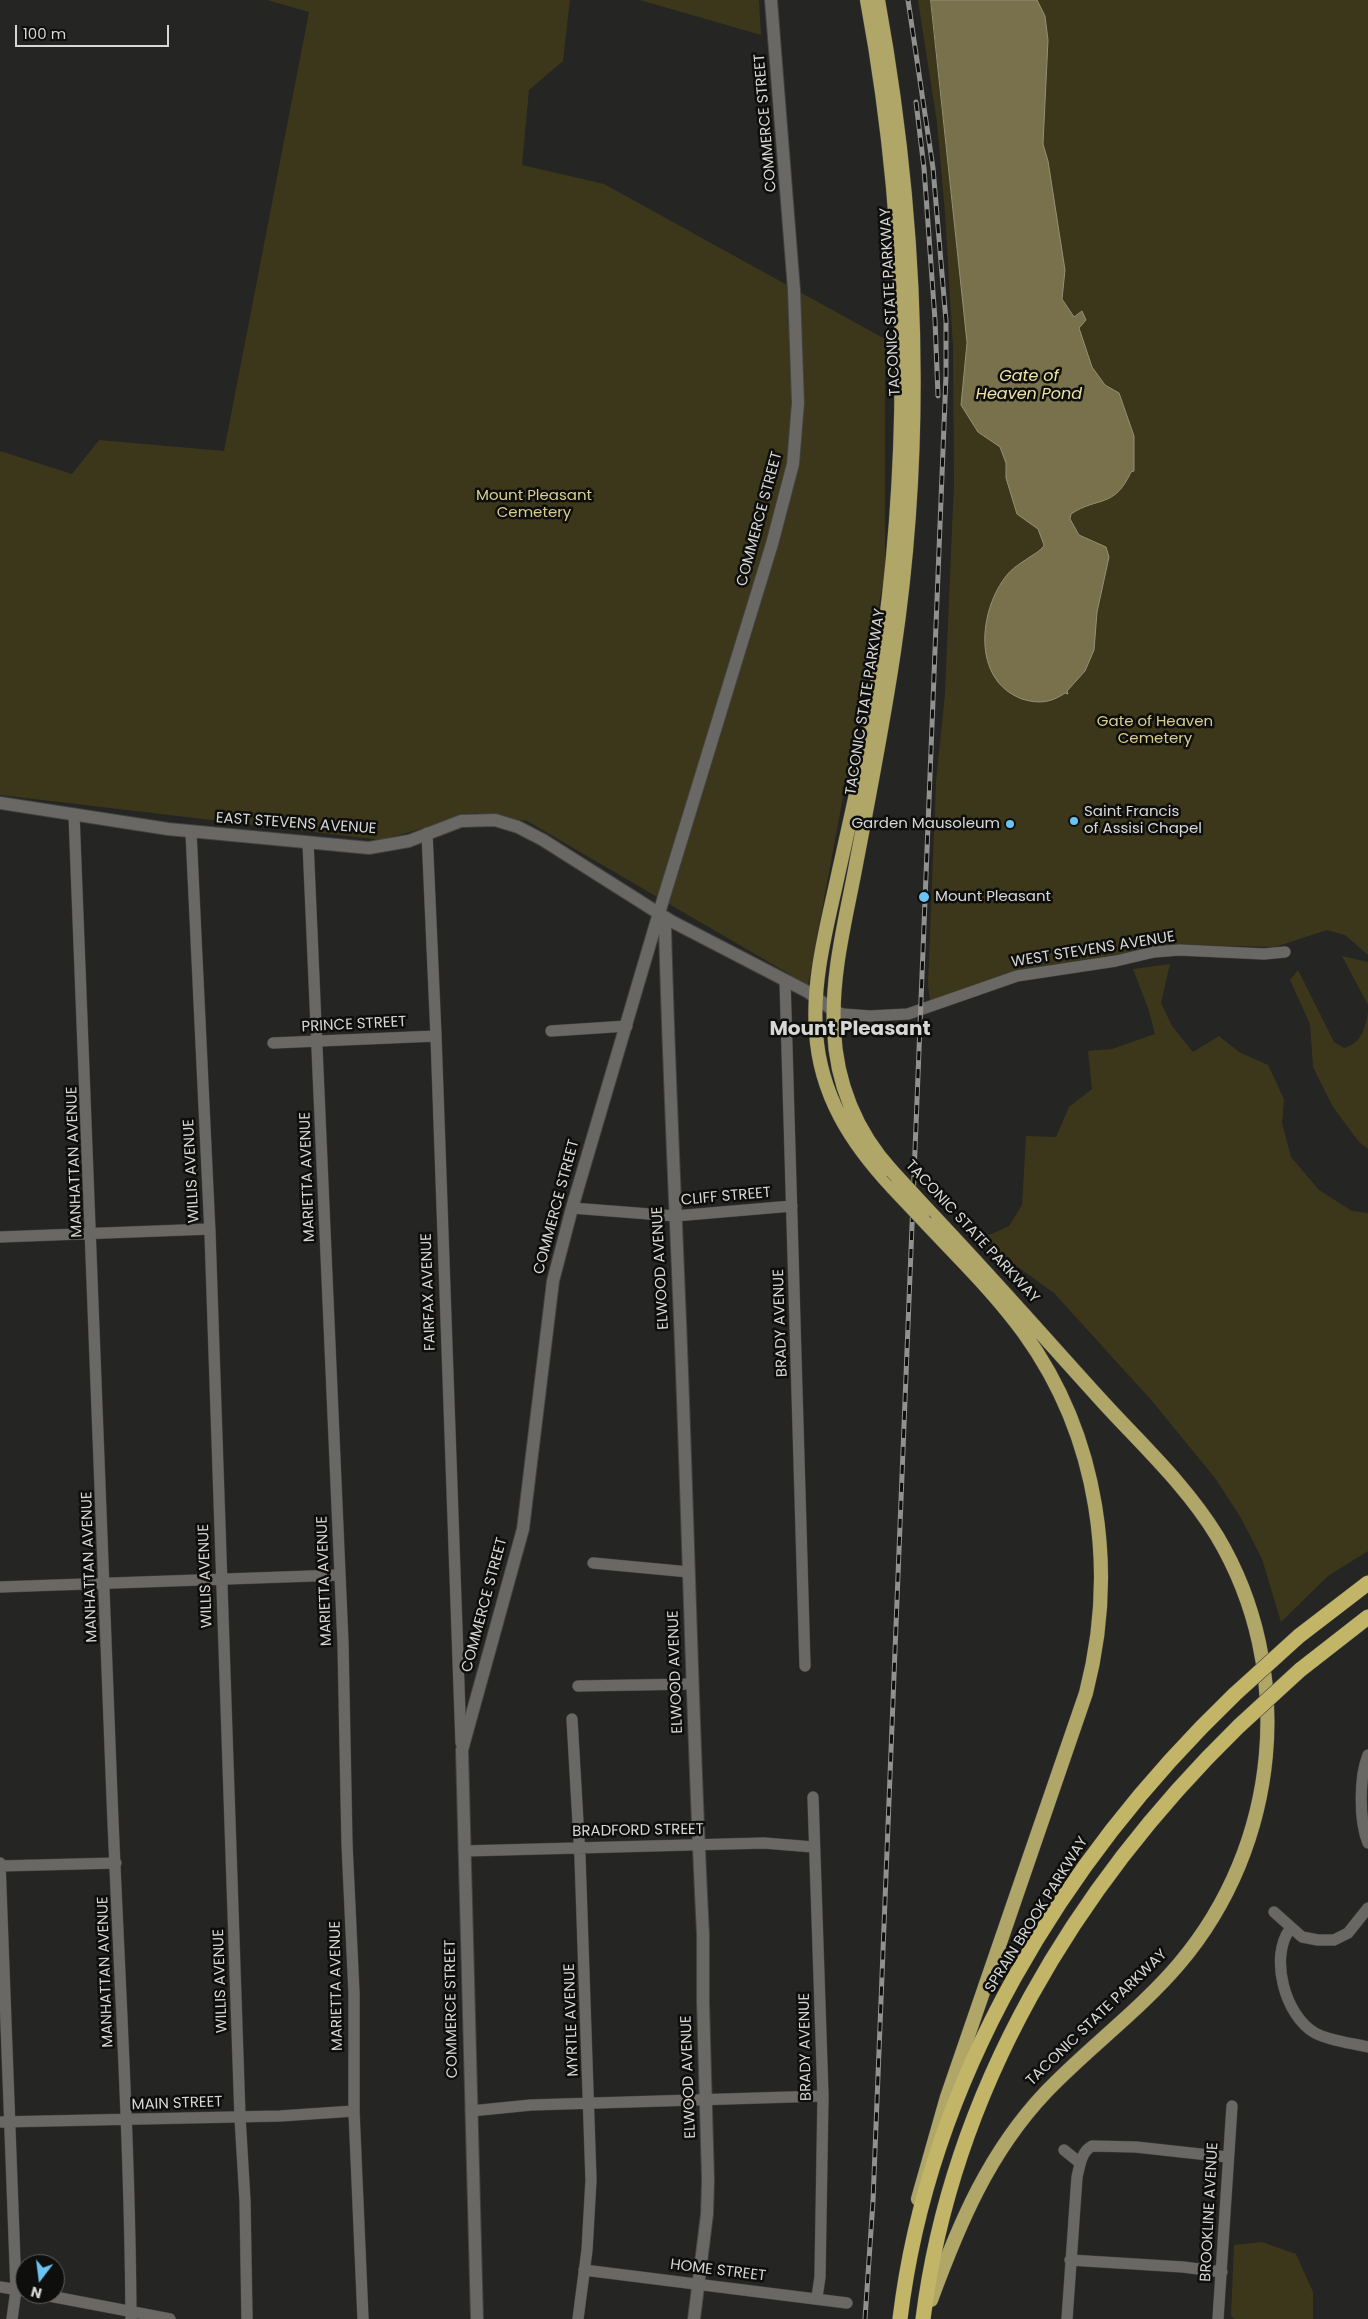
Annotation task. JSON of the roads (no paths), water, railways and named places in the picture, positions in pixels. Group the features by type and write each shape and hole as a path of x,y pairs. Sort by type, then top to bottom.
{"highway":[{"name":"TACONIC STATE PARKWAY","path":"867,0 886,138 898,258 903,378 900,479 893,564 879,674 823,947 816,998 818,1048 829,1093 849,1135 893,1188 999,1284 1175,1479 1209,1524 1236,1572 1255,1625 1266,1682 1268,1727 1265,1772 1254,1826 1236,1874 1217,1911 1192,1948 1168,1976 1044,2094 1008,2139 987,2171 961,2220 923,2319"},
{"name":"TACONIC STATE PARKWAY","path":"878,0 896,121 910,270 914,382 912,457 906,555 895,642 839,953 833,1010 836,1054 847,1099 868,1141 926,1216 1013,1318 1039,1356 1061,1396 1082,1447 1091,1483 1100,1535 1102,1588 1097,1642 1082,1707 967,2036 926,2164 912,2225 900,2319"},
{"name":"SPRAIN BROOK PARKWAY","path":"903,2301 922,2210 946,2129 977,2052 1012,1984 1070,1888 1116,1824 1165,1766 1234,1694 1299,1636 1368,1583"},
{"path":"923,2319 936,2242 953,2176 982,2097 1017,2021 1060,1947 1108,1876 1168,1801 1239,1726 1300,1670 1368,1617"}],"street":[{"name":"COMMERCE STREET","path":"477,2319 462,1750 523,1529 554,1281 572,1208 659,913 789,486 796,444 798,403 792,246 771,0"},
{"name":"EAST STEVENS AVENUE","path":"0,805 191,832 369,848 391,846 461,820 495,820 518,827 544,840 659,913 709,942 785,980 833,1010"},
{"name":"MANHATTAN AVENUE","path":"74,814 93,1234 126,2120 131,2315"},
{"name":"WILLIS AVENUE","path":"191,832 210,1229 240,2117 246,2201 247,2319"},
{"name":"FAIRFAX AVENUE","path":"426,833 436,1036 462,1750"},
{"name":"MARIETTA AVENUE","path":"308,842 340,1575 354,1993 354,2111 363,2319"},
{"name":"COMMERCE STREET","path":"659,913 664,926 667,1024"},
{"name":"WEST STEVENS AVENUE","path":"833,1010 843,1014 893,1016 916,1012 1019,975 1116,961 1154,952 1187,951 1252,954 1285,952"},
{"name":"BRADY AVENUE","path":"785,980 806,1666"},
{"name":"ELWOOD AVENUE","path":"667,1024 672,1092 674,1216 703,1934 702,2002 708,2180 694,2319"},
{"path":"551,1031 627,1026"},
{"name":"PRINCE STREET","path":"273,1044 436,1036"},
{"name":"CLIFF STREET","path":"572,1208 674,1216 792,1206"},
{"path":"0,1237 210,1229"},
{"path":"593,1564 689,1572"},
{"path":"0,1587 340,1575"},
{"path":"578,1686 692,1684"},
{"name":"MYRTLE AVENUE","path":"572,1719 580,1847 590,2104 591,2180 578,2319"},
{"path":"1368,1755 1364,1764 1362,1812 1363,1829 1368,1843"},
{"name":"BRADY AVENUE","path":"813,1796 813,1847 823,2096 820,2276 817,2297"},
{"name":"BRADFORD STREET","path":"464,1851 764,1843 813,1847"},
{"path":"17,2254 5,2122 9,2052 0,1865 116,1863"},
{"path":"1274,1912 1290,1929 1302,1937 1334,1940 1348,1933 1368,1908"},
{"path":"1290,1929 1286,1935 1283,1948 1282,1985 1293,2008 1315,2033 1368,2047"},
{"path":"471,2110 531,2105 823,2096"},
{"name":"BROOKLINE AVENUE","path":"1218,2319 1227,2157 1232,2106"},
{"name":"MAIN STREET","path":"5,2122 240,2117 354,2111"},
{"path":"1067,2319 1077,2176 1086,2149 1092,2146 1136,2147 1227,2157"},
{"path":"1064,2150 1080,2163"},
{"path":"1070,2260 1183,2267 1222,2272"},
{"name":"HOME STREET","path":"584,2270 817,2297 847,2303"},
{"path":"0,2287 15,2290"},
{"path":"65,2300 131,2315 170,2319"},
{"path":"12,2319 17,2304"}],"water":[{"name":"Gate of Heaven Pond","path":"931,0 1037,0 1045,16 1048,40 1043,144 1048,161 1065,270 1062,299 1074,317 1082,311 1086,320 1079,328 1092,367 1105,385 1119,393 1134,436 1134,471 1131,472 1125,484 1112,497 1071,514 1070,519 1079,535 1106,547 1109,557 1097,612 1094,650 1085,671 1067,691 1068,694 1065,693 1055,699 1044,702 1022,699 1006,690 994,676 987,660 985,643 986,624 990,606 998,589 1011,571 1039,551 1044,545 1038,529 1017,514 1006,478 1006,463 1000,447 978,432 961,405 967,343"}],"railway":[{"path":"865,2319 873,2201 946,375 946,321 933,168 908,0"},
{"path":"916,102 924,168 935,320 938,396"}],"place":[{"name":"Saint Francis of Assisi Chapel","path":"1074,821"},
{"name":"Garden Mausoleum","path":"1010,824"},
{"name":"Mount Pleasant","path":"924,897"}],"district":[{"name":"Mount Pleasant","path":"850,1030"}],"park label":[{"name":"Mount Pleasant Cemetery","path":"534,504"},
{"name":"Gate of Heaven Cemetery","path":"1155,730"}]}
